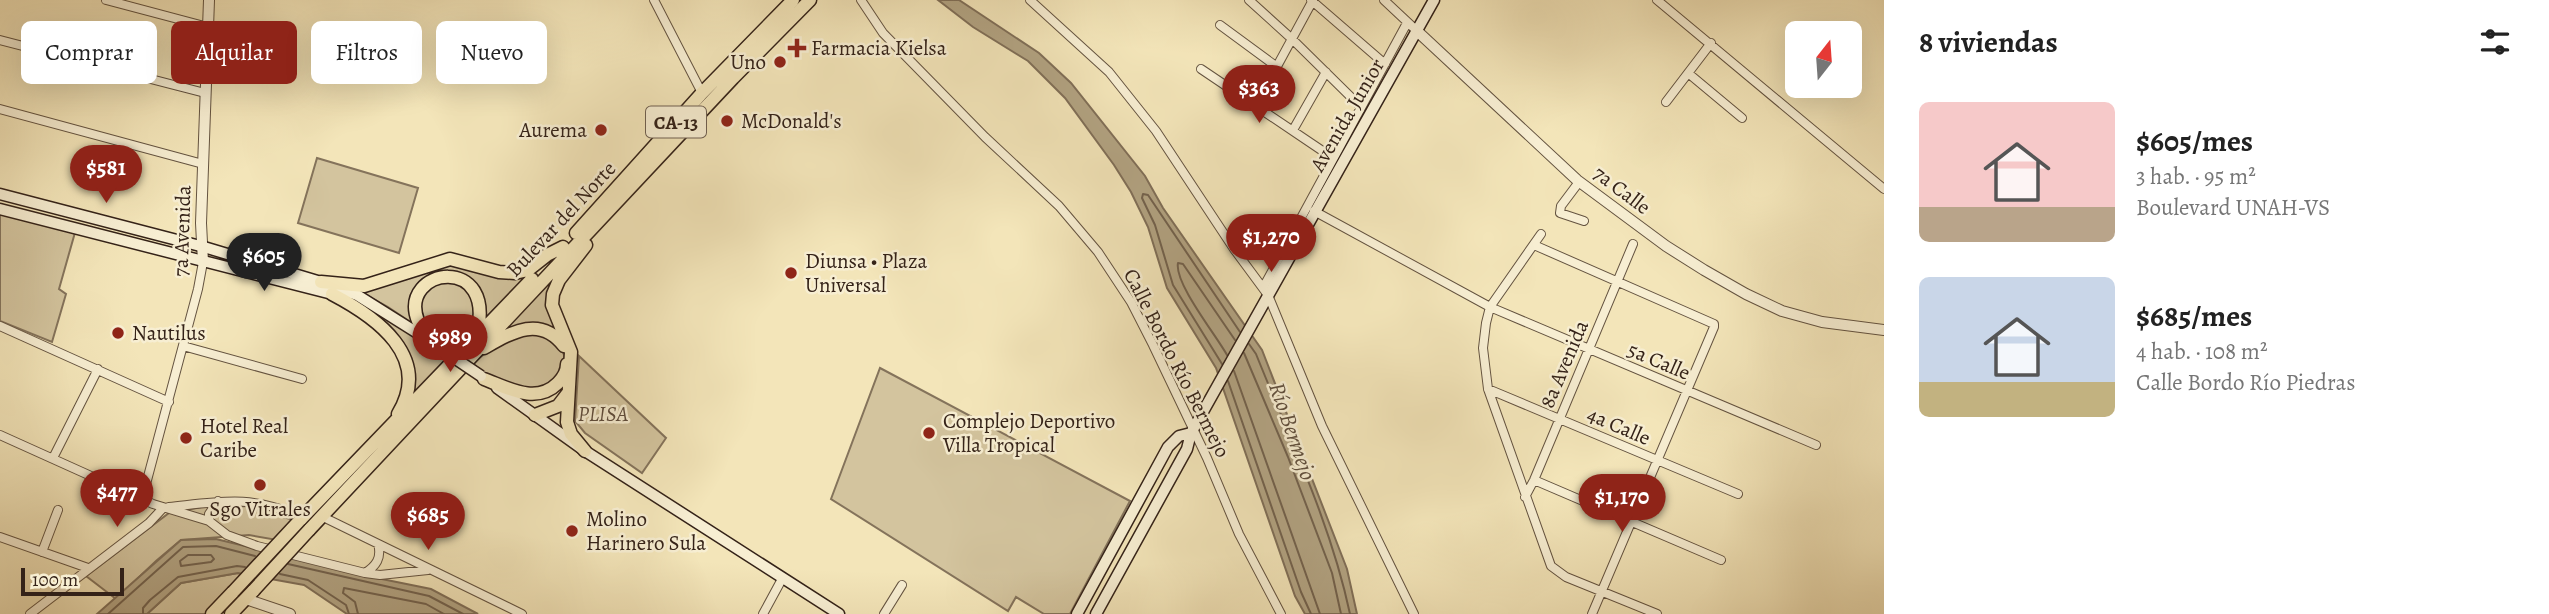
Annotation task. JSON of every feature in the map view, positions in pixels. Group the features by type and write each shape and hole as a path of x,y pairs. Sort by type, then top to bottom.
{"highway":[{"name":"Bulevar del Norte","path":"212,614 304,523 389,429 563,247 702,93 793,0"},
{"name":"Bulevar del Norte","path":"231,614 250,594 304,523 321,516 733,78 810,0"},
{"path":"586,451 571,434 567,422 572,373 571,352 552,305 559,280 588,243 601,219"},
{"path":"321,282 364,286 450,259 499,272 515,273 528,270 547,255 563,247"},
{"path":"435,345 417,318 418,297 423,287 432,279 444,276 464,281 480,300 481,319 475,339"},
{"path":"332,294 355,306 378,323 396,342 406,361 409,383 407,394 389,429"},
{"path":"475,353 504,337 529,328 540,328 554,335 564,345 567,369 563,378 542,394 512,390 482,377"},
{"path":"535,415 558,406 568,393"}],"main road":[{"name":"Avenida Junior","path":"1096,614 1187,449 1195,428 1264,296 1434,0"},
{"path":"0,194 204,247 357,295 398,319 586,451 839,614"},
{"path":"0,203 13,205 23,200"},
{"path":"0,209 367,302"},
{"name":"Avenida Junior","path":"1077,614 1168,447 1179,436 1195,428"}],"street":[{"path":"106,0 185,21"},
{"name":"7a Avenida","path":"208,21 209,0"},
{"path":"654,0 702,93"},
{"name":"Calle Bordo Río Bermejo","path":"861,0 883,33 985,137 1059,206 1098,252 1131,302 1195,428 1239,534 1281,614"},
{"path":"1030,0 1108,72 1156,131 1264,296 1322,426 1414,614"},
{"path":"1249,0 1360,106"},
{"path":"1255,105 1312,0 1385,64"},
{"name":"7a Calle","path":"1384,0 1579,182 1666,246 1746,295 1782,311 1822,322 1884,330"},
{"path":"1657,0 1884,189"},
{"path":"1264,296 1360,106 1407,23"},
{"path":"1220,25 1277,67"},
{"path":"0,40 205,93"},
{"path":"1666,102 1711,43"},
{"path":"1201,69 1333,158"},
{"path":"1293,130 1326,72"},
{"path":"1688,73 1742,118"},
{"name":"7a Avenida","path":"142,499 203,262 201,223 205,84"},
{"path":"0,109 203,164"},
{"path":"1579,182 1561,206 1560,213 1584,221"},
{"name":"5a Calle","path":"1314,211 1490,307 1816,445"},
{"path":"1541,234 1490,307 1483,348 1488,389 1550,566 1566,577 1657,614"},
{"name":"8a Avenida","path":"1525,497 1633,244"},
{"path":"1534,245 1712,321 1714,327 1592,614"},
{"path":"0,338 3,327 169,402"},
{"path":"183,346 302,379"},
{"path":"53,458 98,369"},
{"name":"4a Calle","path":"1488,389 1738,494"},
{"path":"0,435 163,508 209,521 227,536 257,546 365,573 380,575 431,570"},
{"path":"1534,480 1721,560"},
{"path":"30,614 149,523 163,508 247,500 275,506 304,523"},
{"path":"209,521 209,514 218,501"},
{"path":"42,552 58,510"},
{"path":"321,516 522,614"},
{"path":"0,537 88,568"},
{"path":"365,573 375,566 380,556 377,544"},
{"path":"763,614 782,579"},
{"path":"884,614 902,585"},
{"path":"250,594 290,614"}],"green space":[{"path":"317,158 418,188 399,253 298,223"},
{"path":"0,209 76,229 59,289 66,294 52,342 0,321"},
{"path":"581,246 550,295 563,337 555,332 496,339"},
{"path":"453,262 499,275 542,262 483,324 467,279 420,286 418,327 356,289"},
{"path":"433,282 461,283 476,301 473,334 455,352 432,336 426,326 420,299"},
{"path":"362,306 392,321 448,359 408,400 411,365"},
{"path":"539,331 557,344 564,355 562,368 550,386 527,391 492,379 473,364 495,347"},
{"name":"PLISA","path":"579,356 666,438 642,473 585,433 575,421"},
{"name":"Complejo Deportivo Villa Tropical","path":"880,368 1130,501 1070,614 1044,614 1016,597 1008,611 831,499"},
{"path":"246,506 297,521 277,540 249,535 181,540 116,599 86,576 169,513 201,507"},
{"path":"246,574 207,614 147,614 181,583"}],"water":[{"name":"Río Bermejo","path":"938,0 959,0 1039,53 1071,83 1145,176 1163,208 1262,350 1347,569 1357,614 1305,614 1295,596 1216,368 1167,288 1148,227 1114,165 1065,98 1028,61 973,27"},
{"path":"216,539 431,589 478,614 347,614 304,585 238,573 181,583 147,614 97,614 181,540"}],"place":[{"name":"Farmacia Kielsa","path":"797,48"},
{"name":"Uno","path":"780,62"},
{"name":"McDonald's","path":"727,121"},
{"name":"Aurema","path":"601,130"},
{"name":"Diunsa • Plaza Universal","path":"791,273"},
{"name":"Nautilus","path":"118,333"},
{"name":"Complejo Deportivo Villa Tropical","path":"929,433"},
{"name":"Hotel Real Caribe","path":"186,438"},
{"name":"Sgo Vitrales","path":"260,485"},
{"name":"Molino Harinero Sula","path":"572,531"}]}
